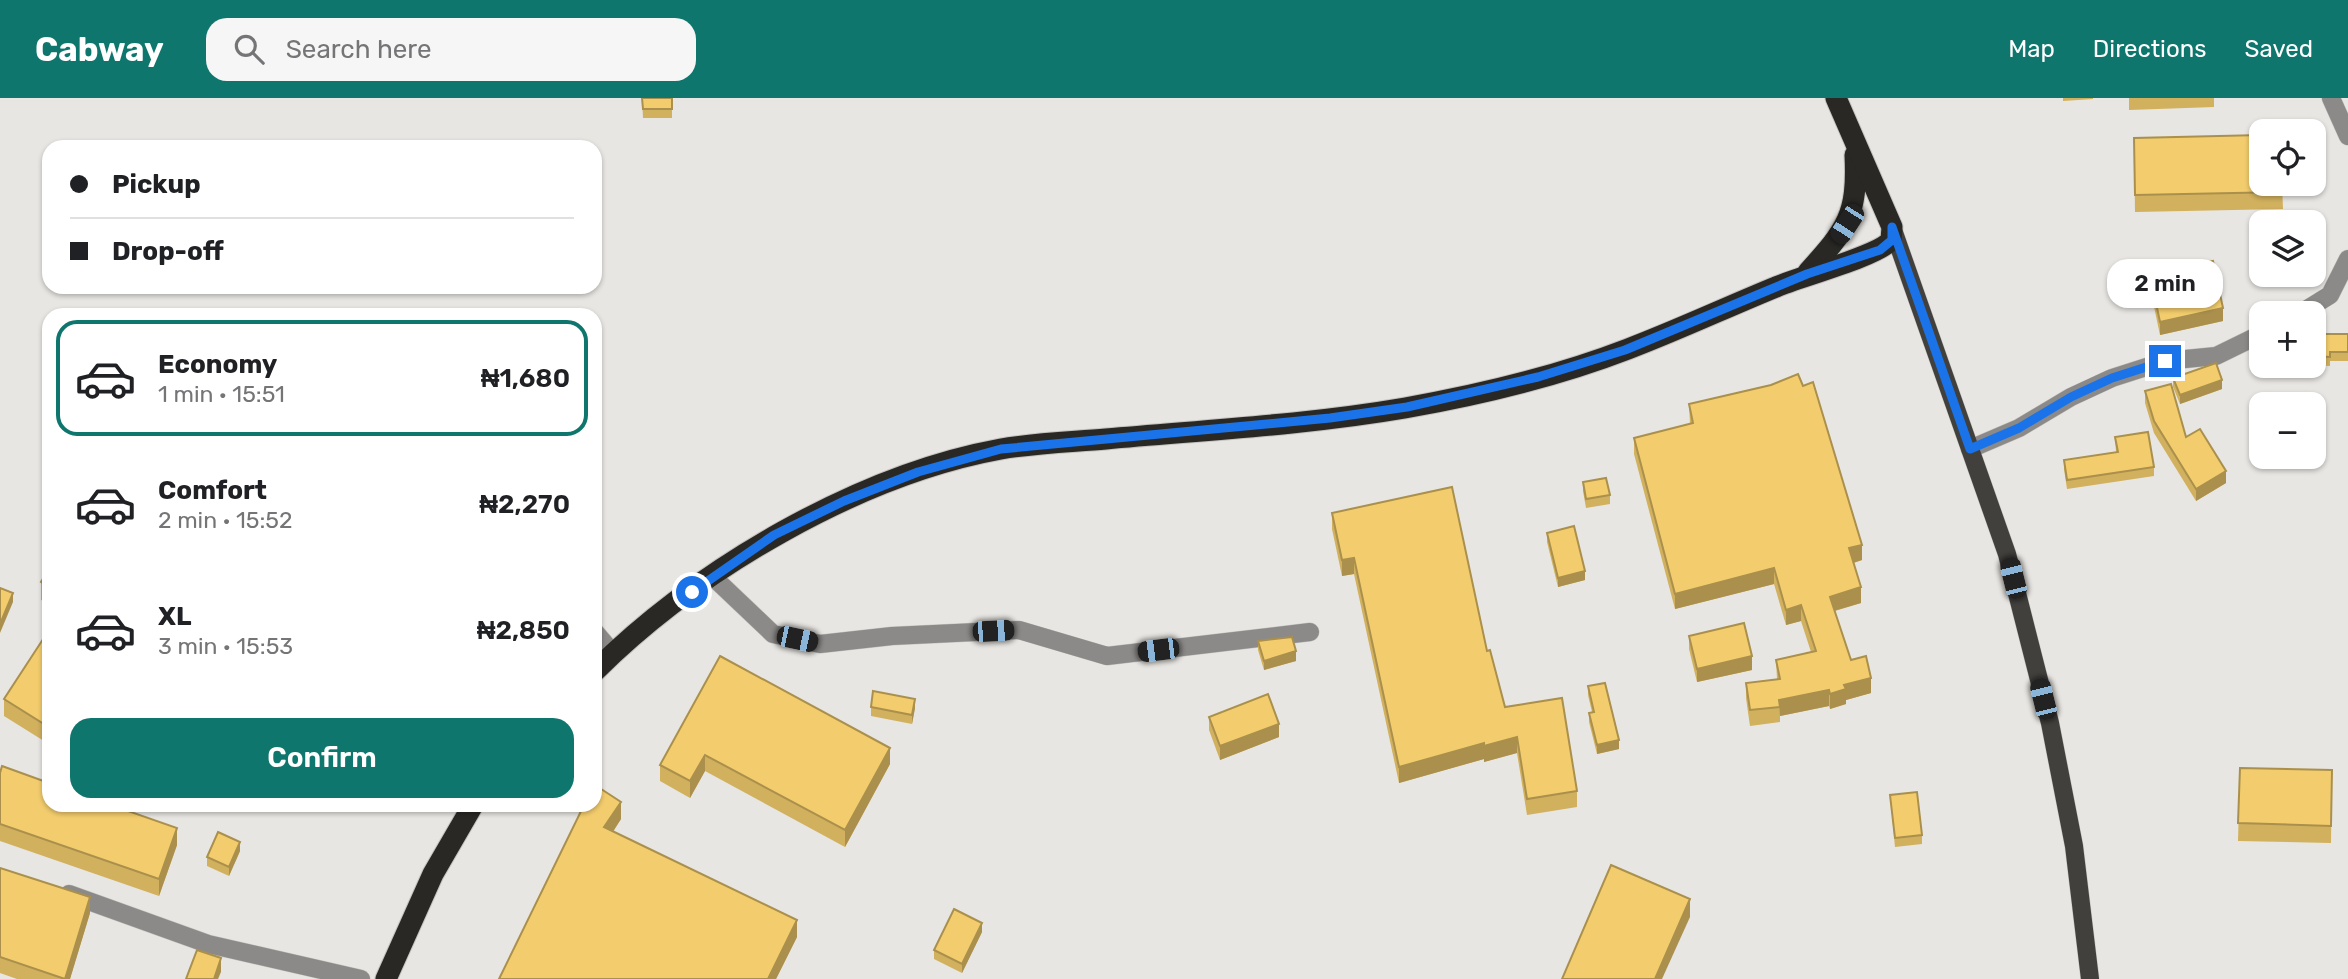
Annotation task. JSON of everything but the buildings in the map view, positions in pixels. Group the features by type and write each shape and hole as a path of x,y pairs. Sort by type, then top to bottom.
{"highway":[{"path":"602,664 712,576 774,535 844,501 918,472 1001,449 1330,418 1407,407 1538,377 1625,350 1807,274 1880,250 1892,240 1892,227 1836,98"},
{"path":"1807,274 1834,243 1855,205 1855,143"},
{"path":"386,979 433,874 470,812"}],"main road":[{"path":"1892,227 2007,554 2050,723 2074,846 2090,979"}],"street":[{"path":"2331,98 2348,136"},
{"path":"2320,301 2330,295 2348,259"},
{"path":"1970,449 2019,428 2071,397 2112,378 2165,361 2216,356 2249,340"},
{"path":"712,576 773,634 820,644 892,636 1018,630 1107,656 1310,632"},
{"path":"602,640 613,653"},
{"path":"52,888 208,944 361,979"}],"route":[{"path":"692,592 774,535 844,501 918,472 1001,449 1330,418 1407,407 1538,377 1625,350 1807,274 1880,250 1892,240 1892,227 1970,449 2019,428 2071,397 2112,378 2165,361"}]}
